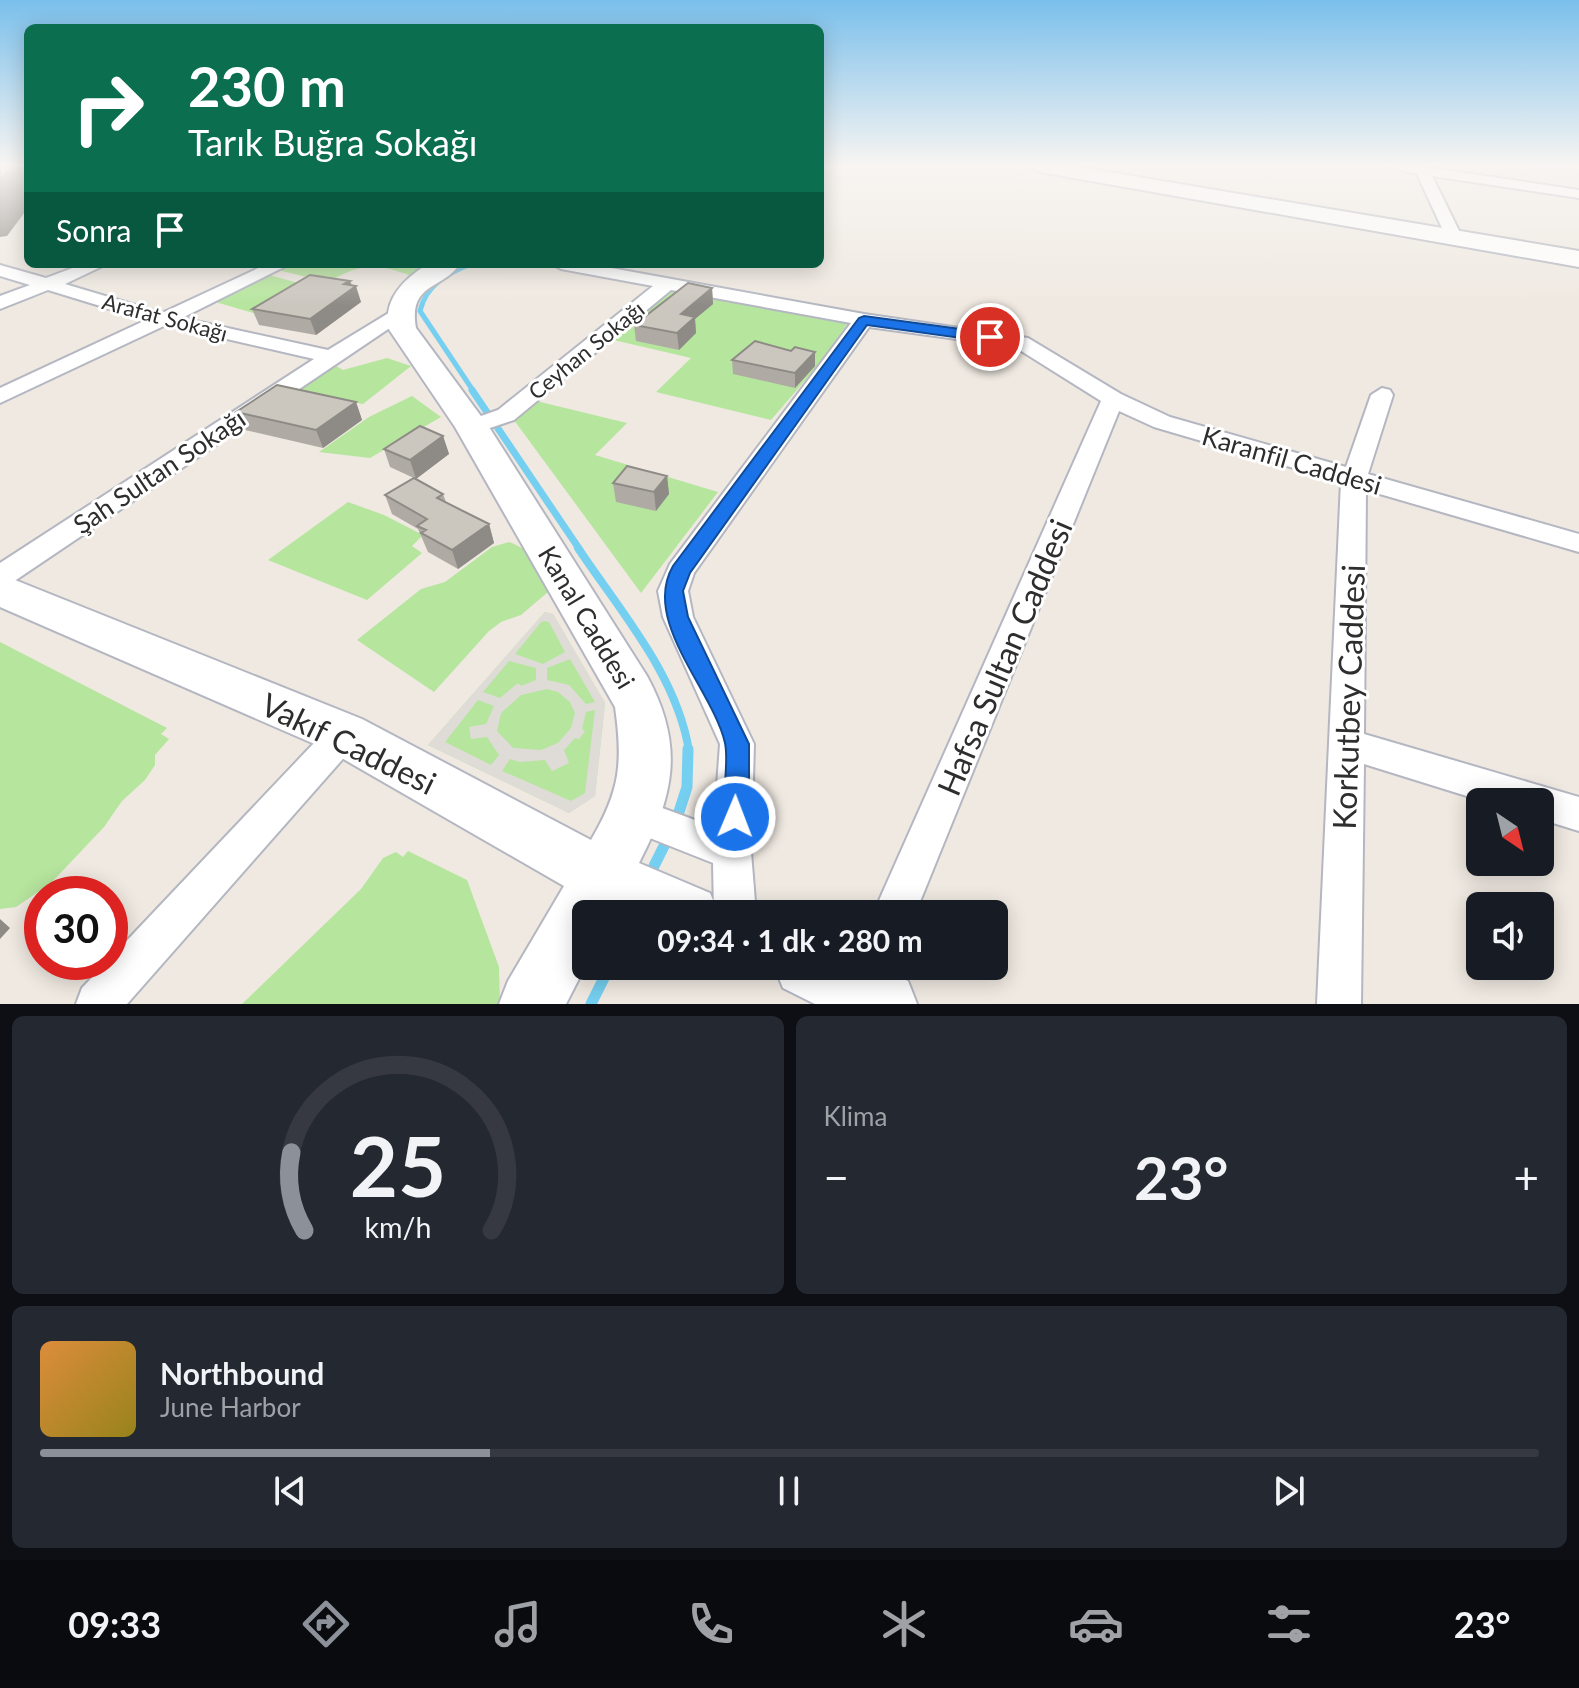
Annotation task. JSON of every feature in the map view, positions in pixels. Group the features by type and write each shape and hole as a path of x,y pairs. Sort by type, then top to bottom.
{"street":[{"path":"1306,213 1579,259"},
{"path":"1443,213 1455,239"},
{"path":"0,303 88,268"},
{"path":"0,396 272,268"},
{"path":"399,315 411,290 441,268"},
{"path":"581,268 864,320 680,571 673,591 678,617 737,744 732,852 734,900"},
{"name":"Arafat Sokağı","path":"0,270 163,319 331,357"},
{"name":"Ceyhan Sokağı","path":"489,421 666,285"},
{"name":"Şah Sultan Sokağı","path":"0,577 399,315"},
{"name":"Kanal Caddesi","path":"399,315 412,346 489,421 639,707 646,745 646,771 635,815 531,1004"},
{"name":"Karanfil Caddesi","path":"864,320 1021,342 1113,399 1162,422 1579,543"},
{"name":"Korkutbey Caddesi","path":"1339,1004 1354,479 1382,395"},
{"name":"Hafsa Sultan Caddesi","path":"900,900 1113,399"},
{"name":"Vakıf Caddesi","path":"0,589 344,734 602,876 657,900"},
{"path":"98,1004 344,734"},
{"path":"1348,744 1493,788"},
{"path":"1554,806 1579,814"},
{"path":"635,815 732,852"},
{"path":"848,980 873,988"}],"green space":[{"path":"282,268 360,268 327,282 278,270"},
{"path":"387,268 428,268 412,276"},
{"path":"269,275 317,288 267,317 212,301"},
{"path":"667,289 848,323 820,363 771,420 656,392 691,358 605,338"},
{"path":"387,358 411,366 363,404 289,392 331,363 343,370"},
{"path":"412,396 441,417 370,458 319,452 369,417"},
{"path":"532,400 627,423 595,455 718,492 641,593 511,416"},
{"path":"348,502 384,515 423,535 412,546 422,553 367,600 268,560"},
{"path":"509,542 537,561 545,575 548,592 521,615 501,622 489,631 434,692 357,640 421,589 445,582 492,547"},
{"path":"545,612 553,614 605,703 595,796 569,813 428,745"},
{"path":"0,642 167,728 161,734 169,739 155,755 155,765 145,780 122,801 104,827 58,876 24,876 24,902 16,907 0,909"},
{"path":"408,851 467,880 499,967 500,1004 242,1004 361,889 383,858 396,852 403,857"}],"shaded area":[{"path":"545,612 553,614 605,703 595,796 569,813 428,745","holes":["541,622 549,622 565,652 543,664 515,654","570,659 595,702 586,704 569,685 547,680 547,668","509,661 536,668 536,680 521,686 518,683 500,698 483,692","547,689 558,692 570,702 575,713 571,728 558,743 541,750 513,748 497,731 501,713 521,695","478,700 494,706 486,724 469,727 471,739 487,737 499,755 491,765 445,742","595,710 585,793 571,801 502,771 510,759 520,762 545,760 552,771 569,763 564,750 575,738 579,739 585,731 582,729 586,712"]}],"building":[{"path":"310,275 350,281 344,284 356,286 310,319 252,309"},
{"path":"688,283 712,288 681,314 695,317 677,333 634,325"},
{"path":"755,341 791,351 795,347 815,352 795,373 732,360"},
{"path":"277,385 356,402 316,430 236,412"},
{"path":"420,426 443,436 410,460 384,449"},
{"path":"627,466 667,476 654,492 613,483"},
{"path":"414,478 443,494 437,498 489,524 452,550 421,533 426,530 417,526 427,519 385,495"}],"waterway":[{"path":"461,268 433,287 420,311 474,392"},
{"path":"472,390 580,550"},
{"path":"578,548 660,670 683,723 689,751"},
{"path":"676,821 687,787 688,749"},
{"path":"654,866 669,836"},
{"path":"591,1004 603,980"}],"route":[{"path":"735,817 737,744 674,606 673,591 680,571 864,320 990,337"}]}
